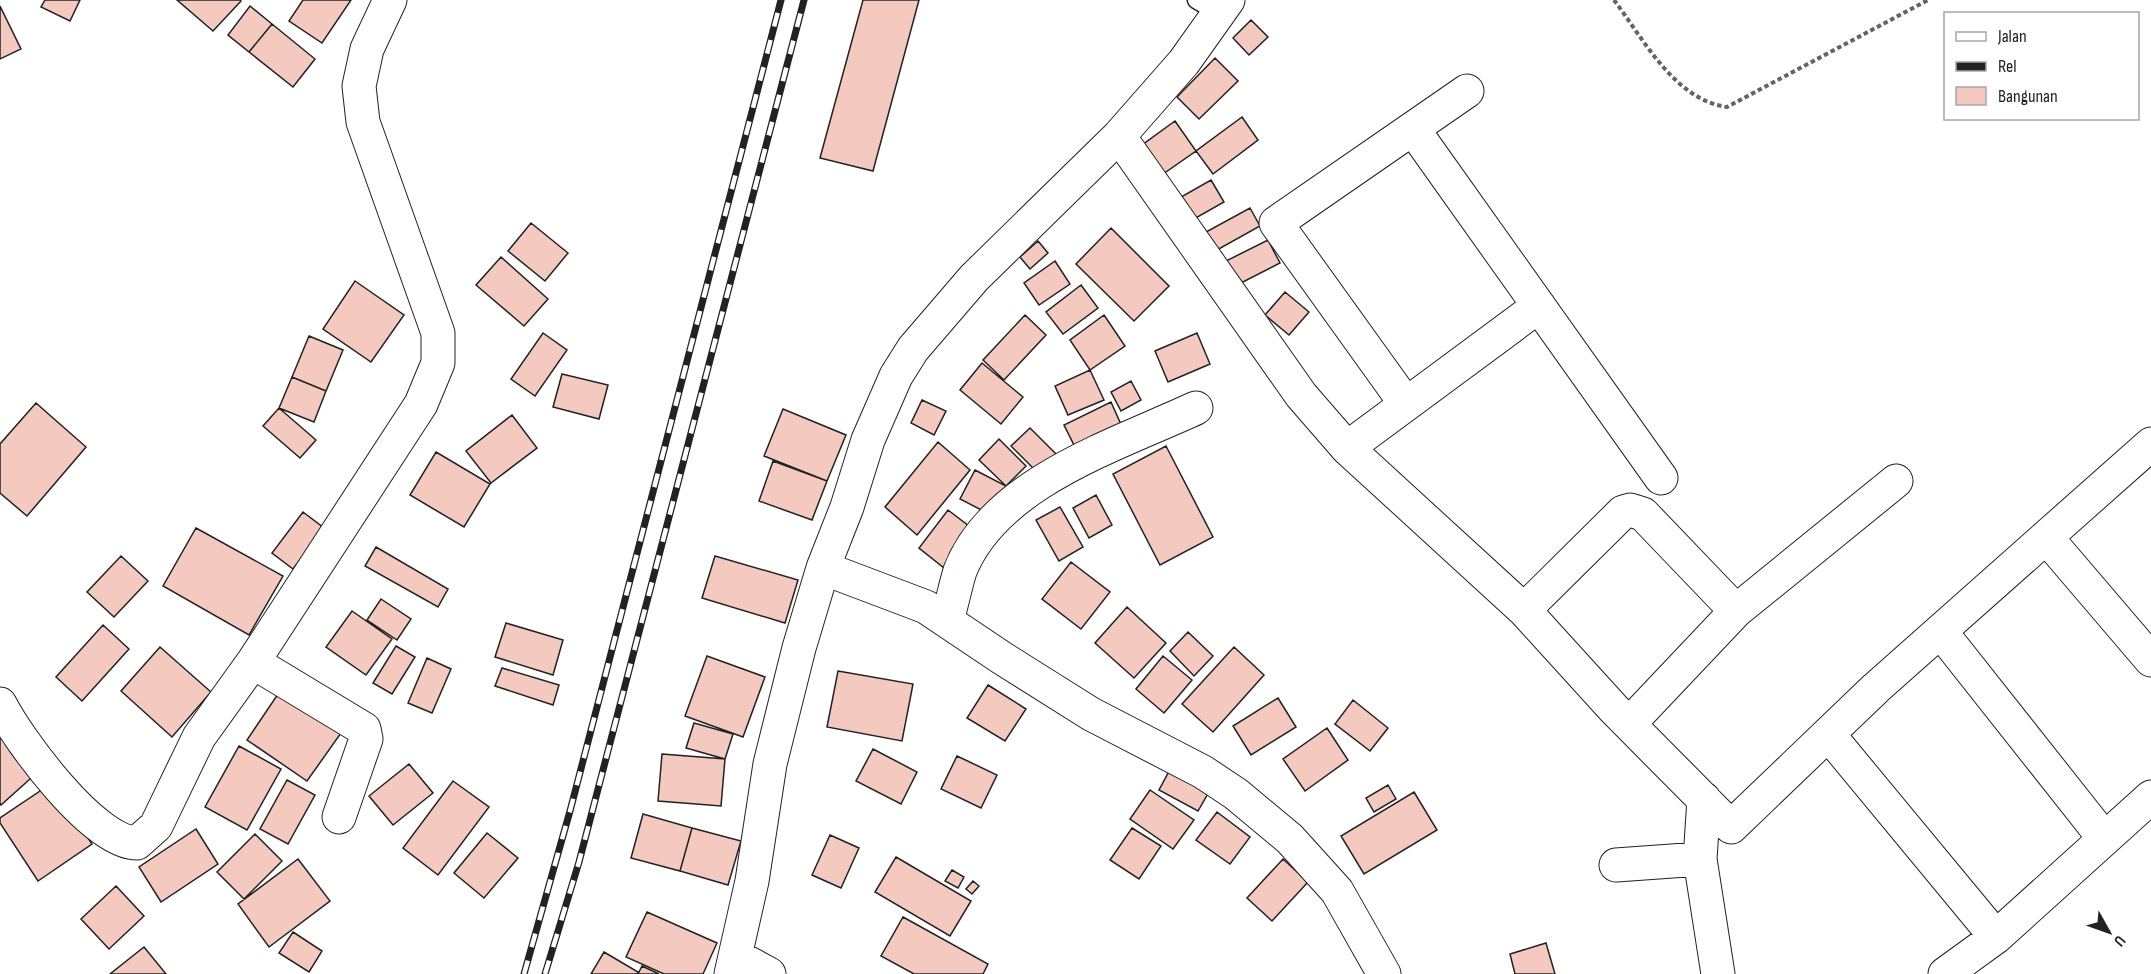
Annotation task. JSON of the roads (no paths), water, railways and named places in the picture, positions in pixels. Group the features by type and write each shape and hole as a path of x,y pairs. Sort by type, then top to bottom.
{"street":[{"path":"0,704 44,771 105,832 124,843 136,843 156,826 199,737 253,662 421,404 438,363 438,333 363,122 359,86 368,49 390,0"},
{"path":"769,974 734,965 753,881 761,811 776,736 823,568 847,507 868,440 896,376 913,349 974,278 1119,136 1184,62 1214,4"},
{"path":"1406,404 1276,223 1467,91"},
{"path":"1413,129 1660,478"},
{"path":"1119,136 1302,395 1347,448 1524,610 1629,724 1731,827 1828,734 2151,444"},
{"path":"1347,448 1539,306"},
{"path":"947,620 961,571 985,529 1035,483 1196,408"},
{"path":"1629,724 1736,611 1896,481"},
{"path":"1524,610 1623,512 1630,510 1643,514 1736,611"},
{"path":"2046,537 2151,660"},
{"path":"823,568 926,607 1091,714 1193,766 1236,794 1290,839 1337,891 1384,974"},
{"path":"1941,632 2104,838"},
{"path":"253,662 364,729 366,739 339,817"},
{"path":"1828,734 1996,937"},
{"path":"1945,974 1996,937 2151,797"},
{"path":"1704,799 1700,859 1718,974"},
{"path":"1616,865 1700,859"}],"railway":[{"path":"524,974 570,811 781,0"},
{"path":"545,974 579,862 804,0"}]}
